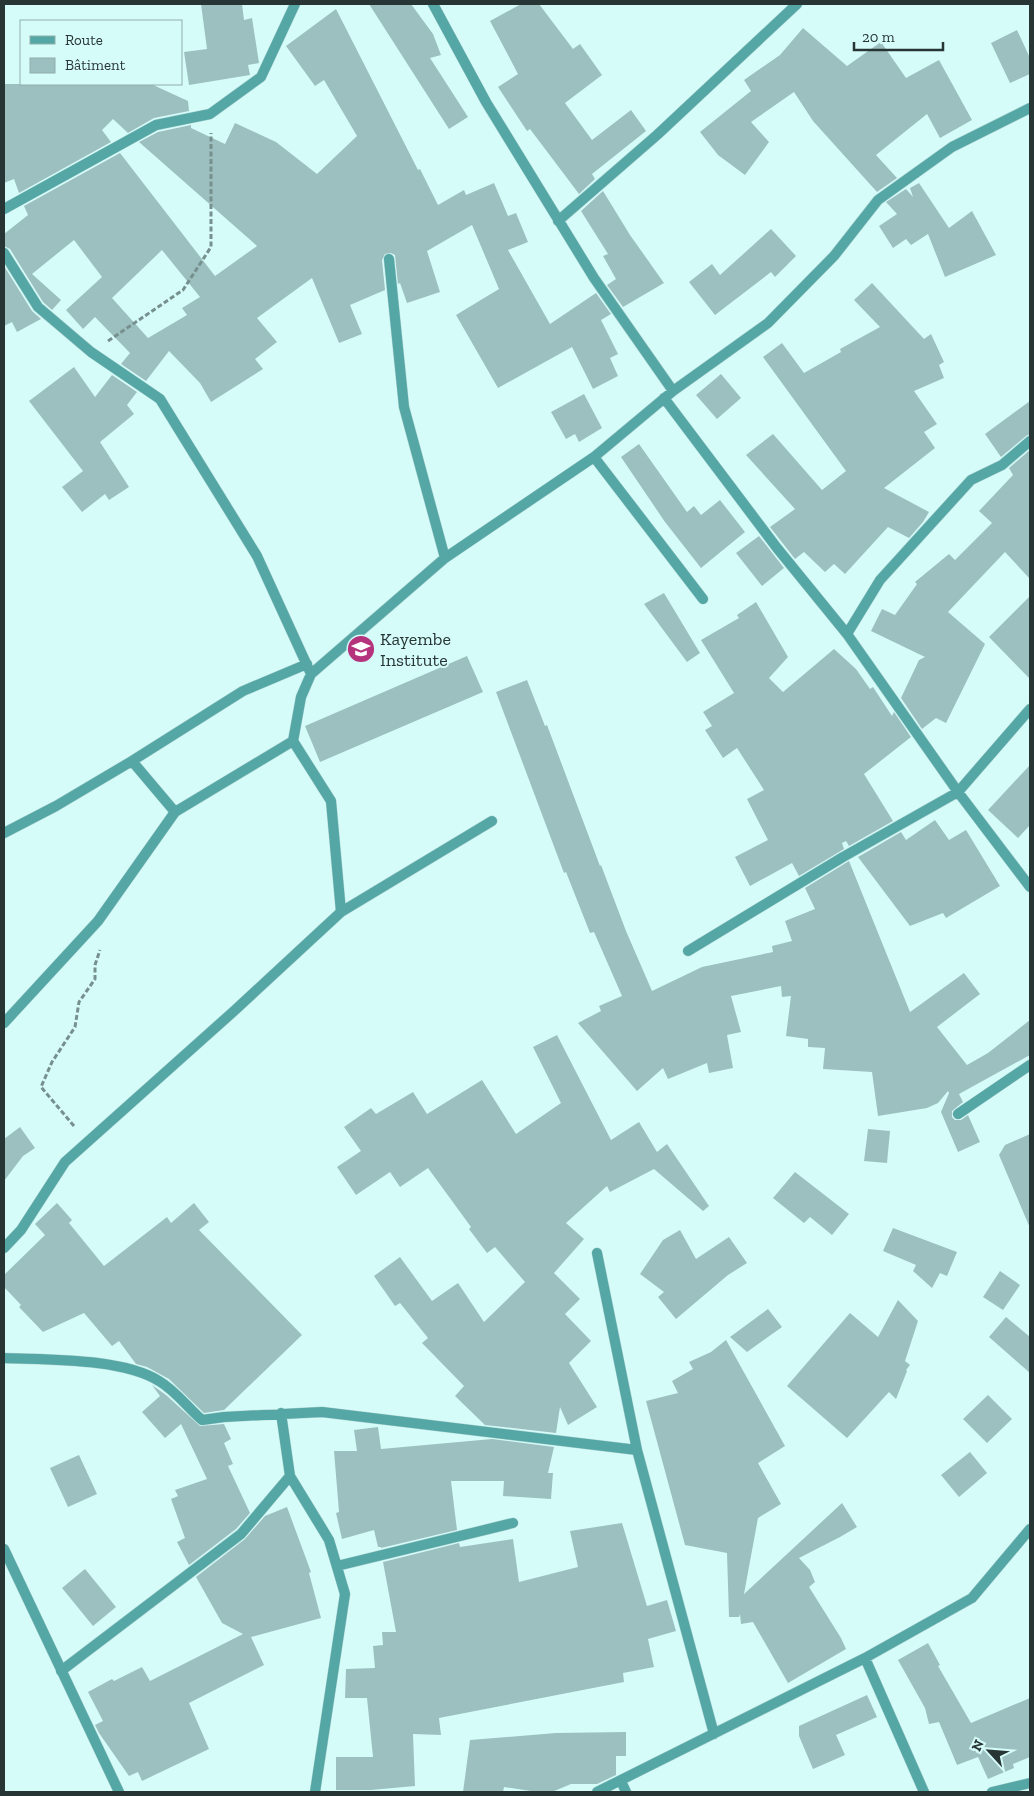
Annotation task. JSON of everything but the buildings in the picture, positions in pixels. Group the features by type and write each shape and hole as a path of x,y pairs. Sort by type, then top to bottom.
{"street":[{"path":"4,209 156,125 210,114 261,77 294,4"},
{"path":"433,4 486,102 558,221 594,278 673,391"},
{"path":"558,221 657,135 797,4"},
{"path":"4,833 56,806 132,761 242,691 309,669 445,558 594,457 673,391 768,323 834,256 878,200 952,146 1030,108"},
{"path":"4,253 38,307 91,352 160,399 257,556 309,669 301,697 293,741 330,801 341,912"},
{"path":"389,259 404,407 445,558"},
{"path":"664,398 777,548 846,634 958,792 1030,887"},
{"path":"846,634 880,580 971,480 1002,465 1030,441"},
{"path":"594,457 703,599"},
{"path":"688,951 843,857 958,792 1030,710"},
{"path":"4,1023 98,921 176,812 293,741"},
{"path":"132,761 176,812"},
{"path":"4,1248 21,1230 65,1162 234,1011 341,912 492,821"},
{"path":"958,1114 1030,1065"},
{"path":"596,1253 637,1450 714,1734"},
{"path":"4,1358 120,1366 138,1371 158,1380 174,1392 202,1420 322,1412 637,1450"},
{"path":"281,1414 290,1476 329,1540 345,1594 315,1792"},
{"path":"61,1671 241,1534 290,1476"},
{"path":"337,1566 514,1523"},
{"path":"597,1792 865,1658 972,1598 1030,1529"},
{"path":"4,1549 119,1792"},
{"path":"865,1658 924,1792"},
{"path":"621,1781 626,1792"},
{"path":"992,1792 1030,1783"}],"path":[{"path":"91,352 184,290 211,247 210,114"},
{"path":"88,1142 41,1086 52,1062 75,1027 79,1002 95,979 95,965 103,944 98,921"}],"place":[{"name":"Kayembe Institute","path":"361,649"}]}
